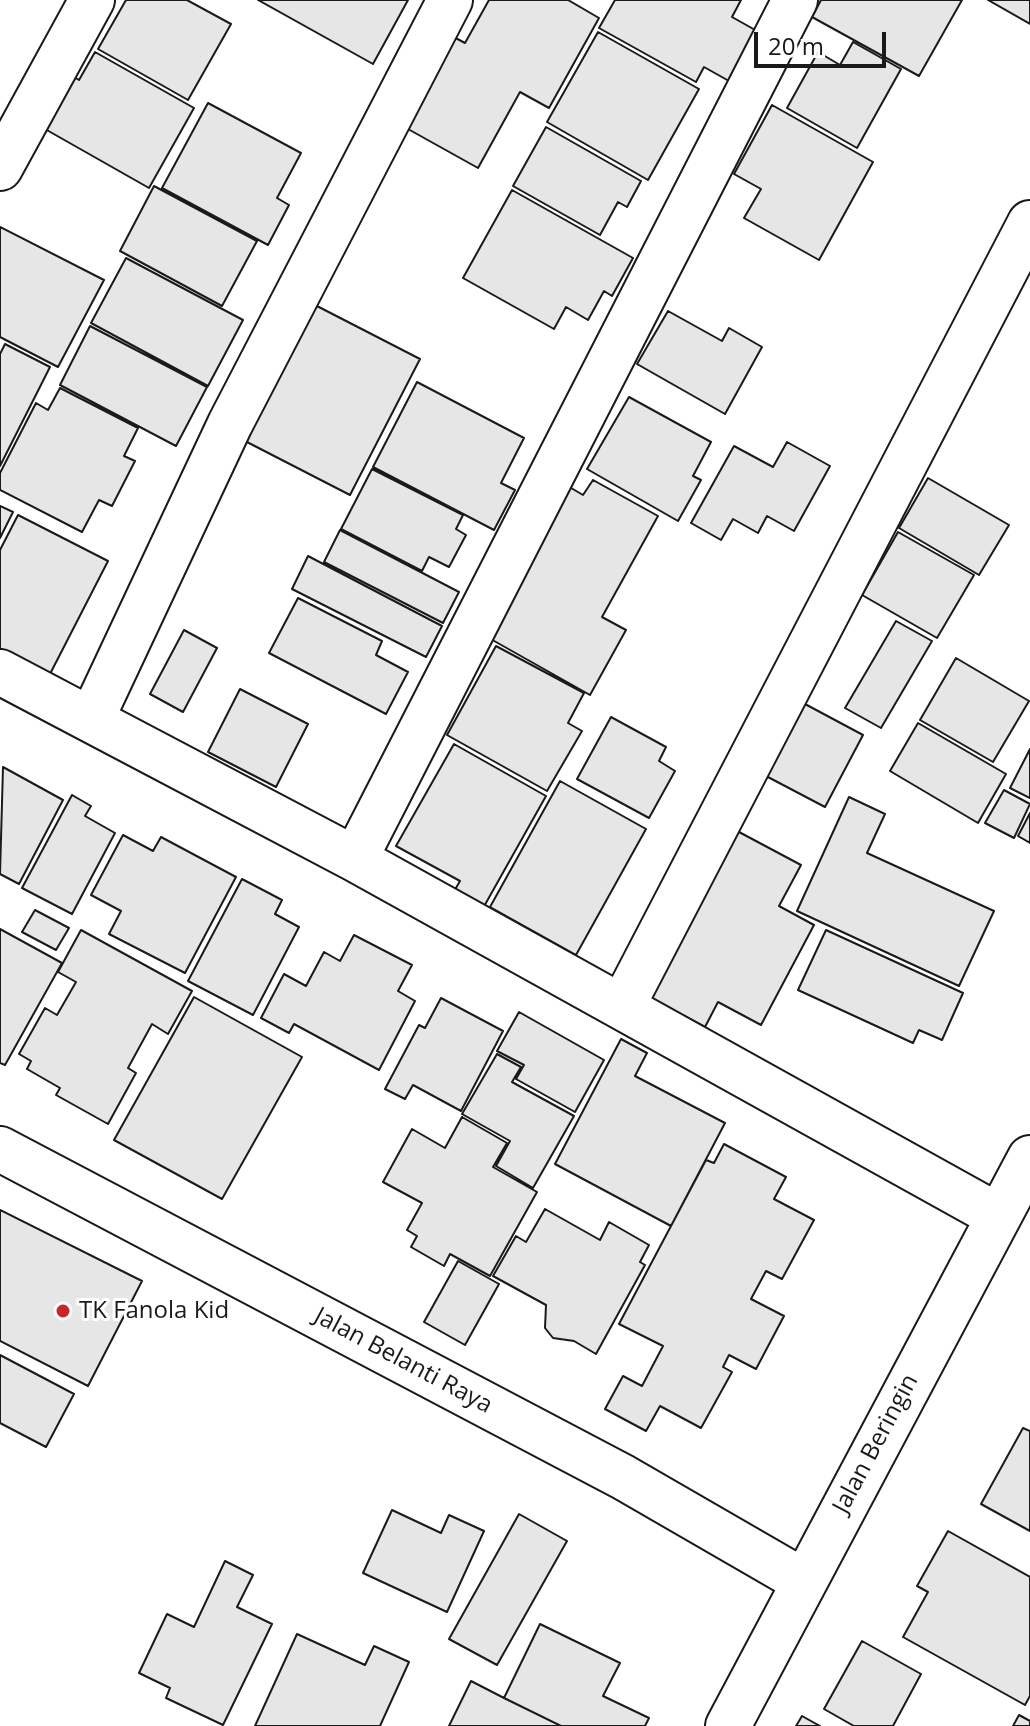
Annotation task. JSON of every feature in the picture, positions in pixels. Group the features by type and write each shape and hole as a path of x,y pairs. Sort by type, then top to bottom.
{"street":[{"path":"0,168 92,0"},
{"path":"92,718 230,424 450,0"},
{"path":"355,859 795,0"},
{"path":"623,1005 1030,223"},
{"path":"0,672 92,718 623,1005 998,1216"},
{"name":"Jalan Belanti Raya","path":"0,1149 623,1477 803,1581"},
{"name":"Jalan Beringin","path":"728,1726 998,1216 1028,1166"}],"building":[{"path":"126,0 187,0 231,24 188,100 98,49"},
{"path":"258,0 408,0 373,64"},
{"path":"489,0 568,0 599,18 549,108 520,92 478,168 399,124 450,35 465,43"},
{"path":"615,0 741,0 732,17 757,31 729,81 704,67 696,82 599,28"},
{"path":"821,0 962,0 919,76 812,17"},
{"path":"988,0 1030,0 1030,24"},
{"path":"598,32 699,89 648,180 547,122"},
{"path":"853,42 901,69 857,148 787,108 818,52 840,65"},
{"path":"95,52 194,108 149,188 45,129 74,77 79,80"},
{"path":"208,103 301,153 277,198 289,205 268,245 162,188"},
{"path":"772,105 873,162 819,260 744,218 761,189 734,174"},
{"path":"546,127 641,181 627,207 618,202 600,235 513,186"},
{"path":"154,186 257,241 222,306 120,251"},
{"path":"512,190 633,258 612,296 604,291 588,320 566,307 554,329 463,278"},
{"path":"0,227 104,280 58,367 0,337"},
{"path":"126,258 243,320 208,386 91,323"},
{"path":"315,305 420,359 350,495 245,441"},
{"path":"668,311 722,341 729,328 762,347 725,414 637,364"},
{"path":"90,326 207,387 176,446 60,385"},
{"path":"5,344 50,367 0,466 0,354"},
{"path":"417,382 524,438 501,483 515,490 494,530 373,467"},
{"path":"60,388 138,428 124,456 135,461 112,506 99,500 82,532 0,490 0,473 36,403 48,410"},
{"path":"629,397 711,442 693,476 701,480 678,521 587,469"},
{"path":"787,442 830,466 794,531 767,516 758,533 733,519 721,540 691,523 734,446 773,467"},
{"path":"372,469 463,515 456,529 466,535 449,567 429,557 422,571 341,529"},
{"path":"928,478 1009,525 979,575 899,528"},
{"path":"593,480 658,516 602,617 626,630 590,695 480,633 523,580 515,575 566,485 583,495"},
{"path":"0,506 13,512 0,538"},
{"path":"18,515 108,561 50,674 0,649 0,550"},
{"path":"340,530 459,592 443,623 324,562"},
{"path":"898,532 974,575 937,638 862,595"},
{"path":"308,556 442,626 426,657 292,589"},
{"path":"298,598 382,641 376,655 408,672 386,714 269,653"},
{"path":"896,621 932,641 881,728 845,708"},
{"path":"184,630 217,648 183,712 150,694"},
{"path":"496,646 584,693 568,723 582,731 547,791 447,735"},
{"path":"956,658 1029,701 993,762 920,720"},
{"path":"240,689 308,724 276,787 208,752"},
{"path":"805,704 863,735 825,807 766,776"},
{"path":"611,717 666,747 659,761 675,771 649,818 577,779"},
{"path":"918,723 1006,774 978,823 890,771"},
{"path":"454,744 546,796 482,910 453,893 460,881 396,846"},
{"path":"1030,749 1030,798 1010,788"},
{"path":"3,767 63,800 19,884 0,874"},
{"path":"560,781 646,829 576,955 490,907"},
{"path":"1004,790 1030,804 1014,838 985,823"},
{"path":"72,795 91,806 85,816 115,833 72,914 22,888"},
{"path":"849,797 885,814 867,853 994,911 959,986 797,911"},
{"path":"1030,813 1030,843 1018,836"},
{"path":"724,824 801,865 779,906 814,925 761,1025 718,1002 705,1027 650,998"},
{"path":"123,835 153,851 161,837 236,877 185,973 109,934 121,911 91,895"},
{"path":"242,879 282,900 275,914 299,927 253,1015 188,981"},
{"path":"35,910 69,928 56,950 22,932"},
{"path":"0,929 62,963 5,1065 0,1063"},
{"path":"81,930 192,991 168,1034 152,1024 128,1068 136,1073 108,1124 56,1095 60,1088 27,1069 31,1061 19,1054 45,1008 57,1015 76,982 58,972"},
{"path":"826,930 963,993 942,1040 919,1030 913,1043 798,990"},
{"path":"354,935 412,965 398,991 415,1001 379,1070 294,1024 289,1033 261,1018 284,974 306,986 324,952 340,961"},
{"path":"194,997 302,1057 222,1199 114,1140"},
{"path":"441,998 503,1031 461,1111 413,1085 405,1099 385,1089 419,1025 425,1028"},
{"path":"519,1012 604,1060 575,1112 516,1079 524,1065 497,1051"},
{"path":"621,1039 647,1053 635,1076 725,1123 671,1226 555,1164"},
{"path":"497,1054 521,1067 512,1082 574,1116 533,1188 496,1166 510,1141 462,1114"},
{"path":"462,1117 507,1143 493,1167 537,1192 490,1276 450,1254 444,1266 411,1247 417,1236 407,1230 422,1203 383,1182 412,1129 445,1148"},
{"path":"724,1144 786,1177 774,1199 814,1220 782,1279 766,1271 751,1299 784,1316 756,1369 729,1355 723,1367 732,1372 701,1428 660,1406 646,1431 605,1409 623,1376 642,1386 663,1346 619,1324 706,1160 714,1163"},
{"path":"545,1209 600,1240 609,1222 649,1245 640,1262 645,1265 596,1354 574,1341 553,1338 545,1328 546,1305 493,1276 516,1236 526,1242"},
{"name":"TK Fanola Kid","path":"0,1210 142,1281 88,1386 0,1341"},
{"path":"458,1261 499,1284 465,1345 424,1322"},
{"path":"0,1355 74,1394 46,1447 0,1423"},
{"path":"1023,1428 1030,1431 1030,1531 981,1504"},
{"path":"392,1510 441,1533 449,1515 484,1531 447,1612 363,1573"},
{"path":"519,1514 567,1541 497,1665 449,1639"},
{"path":"948,1531 1030,1577 1030,1696 1025,1705 903,1637 928,1592 917,1586"},
{"path":"225,1561 253,1575 237,1607 272,1624 223,1725 166,1698 170,1688 139,1673 167,1614 194,1627"},
{"path":"540,1624 620,1663 603,1696 649,1718 645,1726 561,1726 504,1698"},
{"path":"297,1634 365,1665 374,1646 409,1662 380,1726 255,1726"},
{"path":"862,1641 921,1674 893,1726 854,1726 824,1709"},
{"path":"471,1681 504,1698 561,1726 449,1726"},
{"path":"1019,1715 1030,1721 1030,1726 1013,1726"},
{"path":"802,1716 820,1726 796,1726"}],"place":[{"name":"TK Fanola Kid","path":"63,1311"}]}
